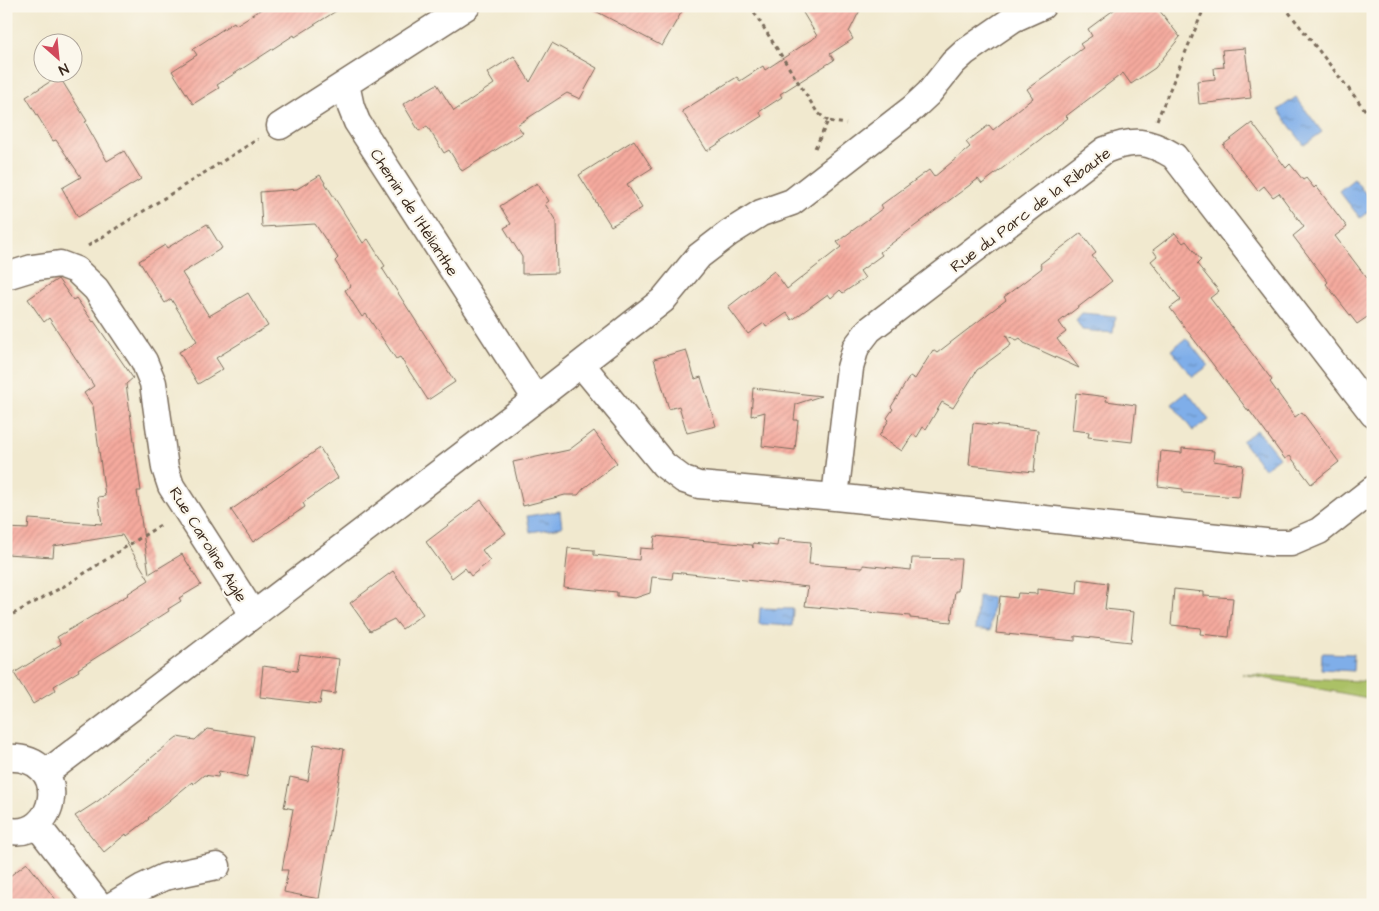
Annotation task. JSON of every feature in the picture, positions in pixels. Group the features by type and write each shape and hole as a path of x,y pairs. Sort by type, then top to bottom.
{"street":[{"path":"280,126 467,6"},
{"path":"46,773 663,300 699,256 729,233 761,213 792,202 913,108 965,52 1014,19 1042,6"},
{"name":"Chemin de l'Hélianthe","path":"346,84 351,107 357,122 536,399"},
{"name":"Rue du Parc de la Ribaute","path":"835,497 850,368 856,347 869,330 1105,150 1122,143 1141,142 1159,146 1174,156 1373,414"},
{"path":"6,276 32,268 60,264"},
{"name":"Rue Caroline Aigle","path":"60,264 76,270 96,289 144,361 153,383 165,468 171,486 253,614"},
{"path":"581,364 664,464 684,480 699,485 835,497 1275,543 1291,543 1319,531 1373,489"},
{"path":"6,758 20,757 35,763 46,773 51,786 52,800 47,814 37,825 24,831 6,830"},
{"path":"37,825 99,905"},
{"path":"114,905 144,887 164,878 217,866"}],"path":[{"path":"750,6 817,112 828,121"},
{"path":"1148,144 1204,6"},
{"path":"1284,6 1373,120"},
{"path":"60,264 280,126"},
{"path":"6,618 66,584 186,509"}],"green space":[{"path":"1242,674 1373,682 1373,699"}],"water":[{"path":"1296,97 1322,132 1304,145 1278,110"},
{"path":"1354,179 1373,203 1373,208 1360,218 1339,191"},
{"path":"1082,313 1115,316 1113,333 1082,330 1076,320"},
{"path":"1186,338 1208,366 1193,377 1171,350"},
{"path":"1187,392 1209,420 1193,431 1172,404"},
{"path":"1257,430 1279,457 1264,469 1242,441"},
{"path":"560,511 562,527 530,532 527,516"},
{"path":"978,596 993,598 990,631 975,629"},
{"path":"760,608 793,609 792,626 759,624"},
{"path":"1322,653 1354,654 1353,671 1321,669"}],"building":[{"path":"266,6 344,6 295,37 294,35 217,85 219,88 193,104 172,71 197,55 193,49 234,22 236,25"},
{"path":"586,6 685,6 662,46"},
{"path":"799,6 862,6 849,32 853,39 830,54 834,60 780,94 782,97 759,112 762,116 707,151 682,111 737,77 740,81 763,66 765,70 817,36"},
{"path":"1119,6 1156,6 1180,37 1155,68 1131,84 1123,73 982,184 978,179 880,252 882,255 860,271 865,278 843,293 840,290 831,298 828,294 792,320 787,313 766,327 764,323 748,334 728,307 774,271 787,289 841,247 837,242 883,208 881,205 929,170 934,177 970,147 966,142 989,125 993,130 1033,98 1027,89 1083,48 1080,44 1092,36 1088,29"},
{"path":"552,43 597,68 580,99 567,93 517,125 523,133 462,171 449,150 444,153 427,126 419,131 403,104 437,84 454,111 494,84 487,73 514,56 530,82"},
{"path":"1245,48 1251,98 1199,104 1197,81 1215,79 1214,68 1224,67 1222,50"},
{"path":"50,82 63,82 87,121 85,122 107,161 124,151 141,179 78,217 62,188 81,177 56,140 53,141 26,97"},
{"path":"1252,123 1286,168 1290,164 1303,180 1306,178 1314,188 1316,186 1347,227 1335,236 1373,286 1373,313 1357,324 1326,284 1328,282 1293,236 1304,227 1279,193 1273,197 1264,186 1258,191 1223,145"},
{"path":"634,140 652,168 627,184 642,208 611,226 579,175"},
{"path":"320,175 363,243 368,239 385,266 382,268 455,382 428,400 400,357 396,359 366,314 362,317 353,303 345,290 351,286 335,261 338,258 315,224 262,227 260,192 297,189"},
{"path":"537,183 549,201 545,204 556,221 557,273 522,274 522,257 504,228 511,224 500,206"},
{"path":"207,224 222,248 182,273 209,316 248,293 268,326 216,358 223,369 198,384 179,352 197,341 171,299 165,303 139,261 165,245 167,248"},
{"path":"1081,233 1096,253 1092,256 1112,281 1059,322 1066,332 1057,339 1079,368 1024,343 1020,338 1017,340 1006,335 1011,345 977,370 953,408 942,402 926,429 923,427 917,437 913,434 902,451 879,436 889,420 887,418 893,409 891,407 910,376 915,379 933,350 937,353 1006,300 1004,297 1042,268 1040,264"},
{"path":"1175,233 1183,243 1186,241 1201,260 1197,264 1219,291 1210,298 1272,380 1270,382 1295,417 1302,412 1339,462 1311,484 1290,456 1285,459 1170,308 1181,300 1151,261 1157,256 1153,250"},
{"path":"58,279 73,300 76,298 94,321 133,378 126,384 141,491 137,491 149,574 182,554 201,585 179,598 181,601 168,609 169,611 78,669 79,671 54,686 56,690 33,704 14,673 61,644 57,637 128,595 149,580 122,535 54,546 53,557 6,554 6,528 28,529 29,519 102,524 98,497 105,496 93,406 84,393 94,386 49,318 44,322 28,299"},
{"path":"686,350 695,379 701,377 716,426 687,433 679,406 669,409 654,359"},
{"path":"753,388 821,396 796,404 794,420 798,420 795,450 762,446 765,412 751,416"},
{"path":"1076,393 1107,397 1106,401 1136,405 1132,442 1088,437 1089,432 1072,430"},
{"path":"973,423 1038,430 1034,472 969,465"},
{"path":"594,431 617,463 584,488 578,495 565,495 523,506 513,462 569,450"},
{"path":"320,448 338,478 303,503 305,507 253,542 231,510"},
{"path":"1182,448 1214,451 1213,461 1243,465 1239,497 1183,493 1183,489 1158,486 1161,451 1182,453"},
{"path":"481,500 506,533 482,550 490,561 471,576 465,568 452,578 426,542"},
{"path":"655,536 752,545 753,548 753,543 777,546 778,539 811,542 809,564 863,568 863,565 911,570 912,558 961,559 958,591 955,591 951,622 805,606 808,587 673,572 672,579 652,577 650,593 635,598 617,596 617,592 564,587 568,548 594,550 594,555 639,560 640,548 653,549"},
{"path":"393,571 423,614 402,629 394,619 370,631 350,603"},
{"path":"1078,579 1108,583 1105,609 1134,612 1131,642 1075,636 1075,641 996,633 1000,596 1017,598 1018,593 1037,594 1037,589 1077,594"},
{"path":"1174,589 1204,592 1204,596 1233,598 1229,637 1200,634 1201,628 1171,625"},
{"path":"300,654 339,659 335,694 322,692 320,704 260,697 263,666 297,671"},
{"path":"207,729 254,736 247,777 219,771 218,777 204,775 193,784 192,782 149,819 127,836 126,834 104,852 75,816 98,801 177,737 195,740"},
{"path":"314,744 344,749 319,899 284,892 288,870 282,870 293,809 284,807 290,777 308,781"},
{"path":"27,863 60,905 6,905 6,879"}]}
